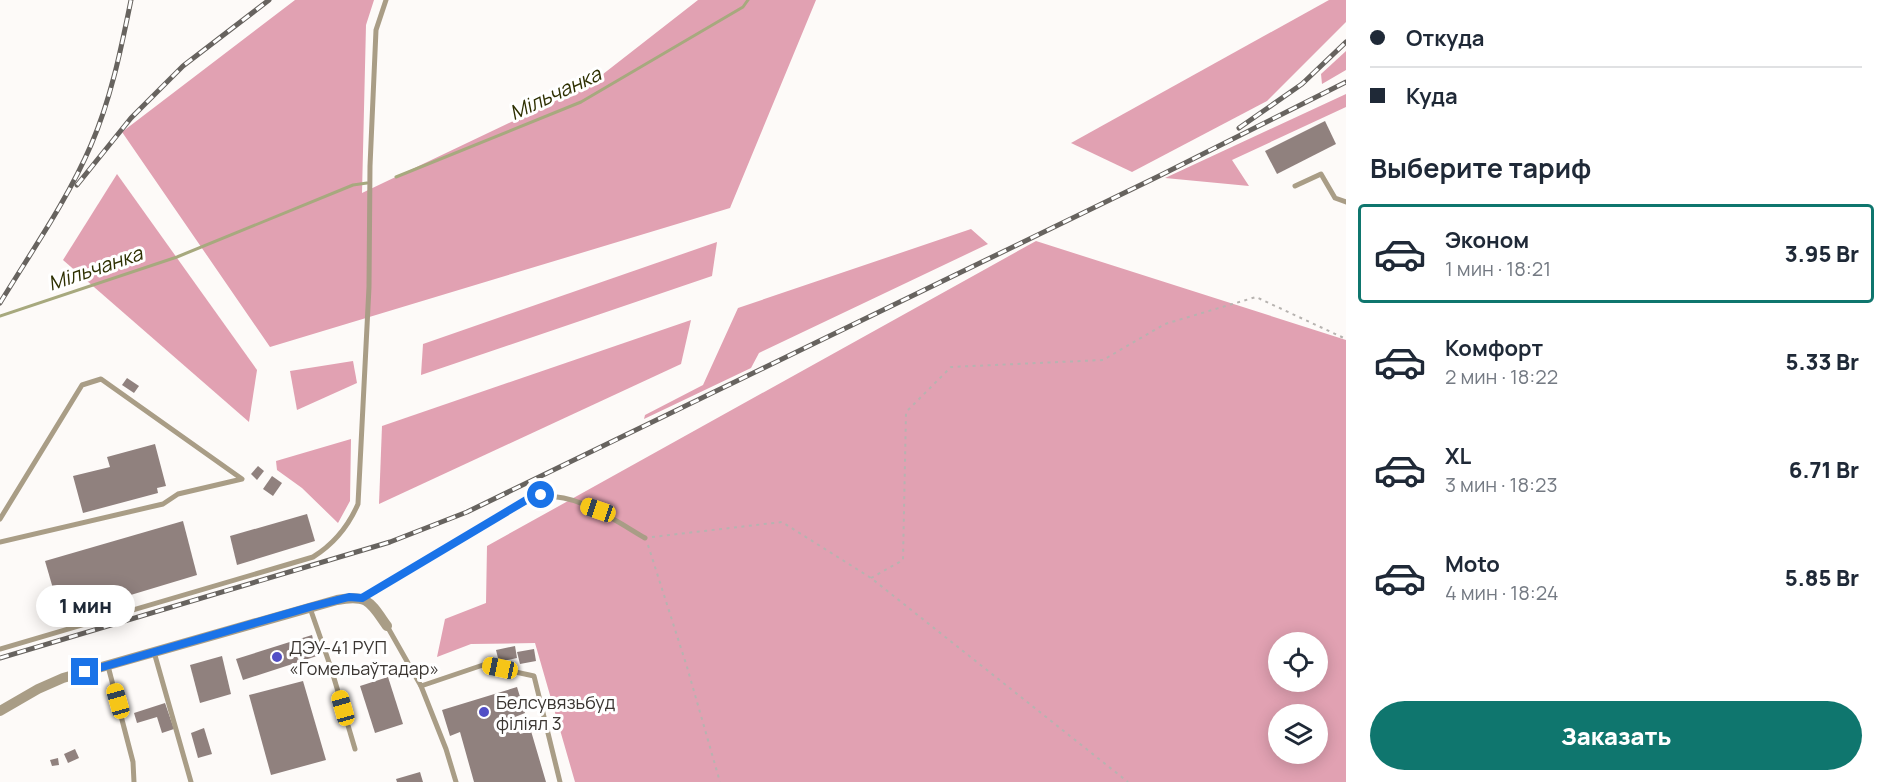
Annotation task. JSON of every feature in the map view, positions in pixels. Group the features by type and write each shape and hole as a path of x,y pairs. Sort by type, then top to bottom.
{"street":[{"path":"0,711 38,689 63,678 349,597 362,598 371,604 387,626"}],"lane":[{"path":"0,649 313,557 329,547 351,519 358,504 369,287 370,166 376,30 386,0"},
{"path":"1295,186 1321,174 1335,198 1346,202"},
{"path":"0,519 82,385 100,379 242,479 178,494 163,504 0,542"},
{"path":"362,598 528,499 541,495 555,495 598,510 645,537"},
{"path":"310,607 355,749"},
{"path":"387,626 421,686 446,749 456,782"},
{"path":"154,652 192,782"},
{"path":"421,686 483,665 534,676 560,782"},
{"path":"108,666 134,762 134,782"}],"path":[{"path":"871,578 903,560 906,412 951,367 1103,360 1165,324 1256,297 1346,339"},
{"path":"720,782 687,667 645,537 782,522 871,578 1128,782"}],"shaded area":[{"path":"295,0 374,0 366,25 362,193 589,85 698,0 816,0 730,208 270,347 122,132"},
{"path":"1329,0 1346,0 1346,22 1267,101 1132,172 1071,143"},
{"path":"1346,51 1346,70 1322,84 1321,74"},
{"path":"1346,94 1346,107 1232,160 1249,186 1165,178"},
{"path":"117,174 257,370 249,422 63,260"},
{"path":"971,229 988,244 759,353 751,368 644,419 645,415 703,385 738,308"},
{"path":"1036,241 1346,340 1346,782 575,782 535,643 471,644 437,657 445,619 486,603 487,546"},
{"path":"717,242 712,276 421,375 423,344"},
{"path":"691,320 681,364 379,504 382,426"},
{"path":"353,361 357,383 297,410 290,371"},
{"path":"351,439 350,501 338,523 302,488 277,470 276,461"}],"building":[{"path":"1325,121 1336,144 1277,174 1265,151"},
{"path":"127,378 139,386 134,393 122,385"},
{"path":"155,444 166,486 157,488 158,493 83,513 73,476 110,467 107,457"},
{"path":"258,466 264,471 257,480 251,474"},
{"path":"272,476 282,483 273,496 263,489"},
{"path":"307,514 315,541 237,565 230,536"},
{"path":"183,521 197,575 61,616 45,561"},
{"name":"ДЭУ-41 РУП «Гомельаўтадар»","path":"312,635 317,656 243,680 236,659"},
{"path":"515,646 517,658 499,662 496,650"},
{"path":"534,649 536,661 520,664 517,652"},
{"path":"222,656 231,694 200,703 190,665"},
{"path":"388,677 403,724 375,733 360,686"},
{"path":"303,681 326,760 271,775 249,695"},
{"path":"517,687 525,713 515,717 520,734 531,731 546,782 474,782 460,732 450,736 442,710"},
{"path":"165,703 174,729 162,733 157,717 137,723 134,713"},
{"path":"204,728 212,754 198,758 191,733"},
{"path":"75,749 79,758 68,763 64,754"},
{"path":"58,758 59,765 52,766 50,760"},
{"path":"420,772 423,782 397,782 396,779"}],"waterway":[{"name":"Мільчанка","path":"396,177 581,102 743,7 748,0"},
{"name":"Мільчанка","path":"0,316 177,257 353,185 367,183"}],"railway":[{"path":"0,303 60,206 91,145 110,92 131,0"},
{"path":"77,185 131,118 183,66 269,0"},
{"path":"1239,128 1302,84 1346,42"},
{"path":"0,658 390,542 467,512 1159,176 1346,82"}],"place":[{"name":"ДЭУ-41 РУП «Гомельаўтадар»","path":"277,657"},
{"name":"Белсувязьбуд філіял 3","path":"484,712"}],"route":[{"path":"85,672 310,607 349,597 362,598 528,499 541,495"}]}
